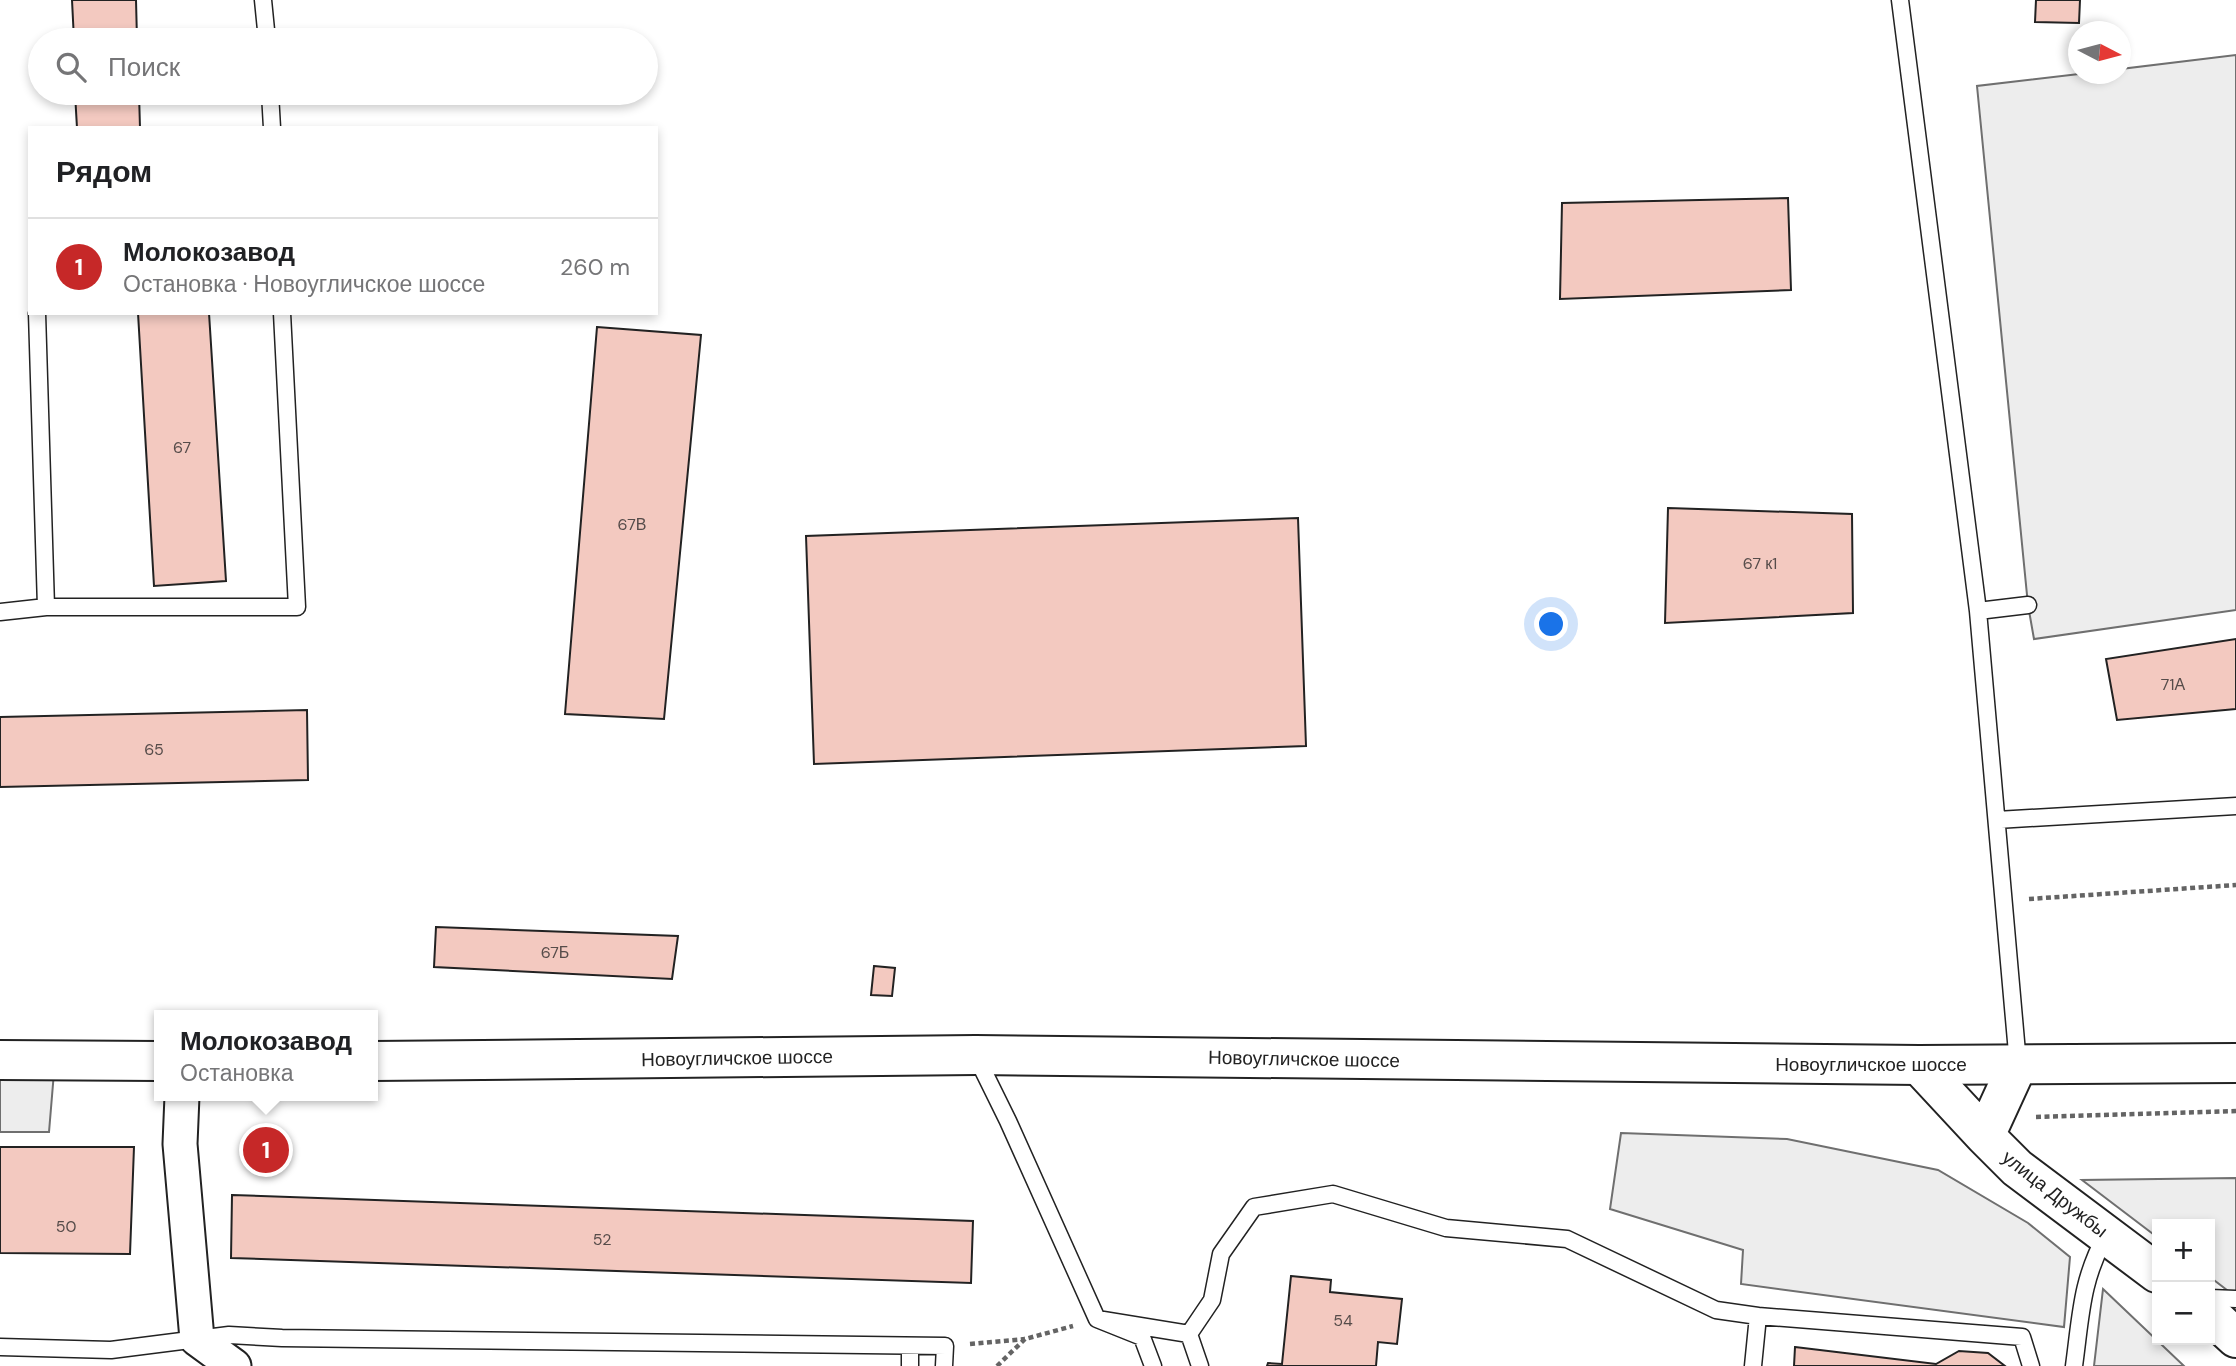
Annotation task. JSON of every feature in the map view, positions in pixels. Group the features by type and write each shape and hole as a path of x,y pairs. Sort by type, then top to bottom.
{"main road":[{"name":"Новоугличское шоссе","path":"378,1061 976,1055 1919,1065 2236,1063"},
{"path":"0,1060 154,1061"},
{"name":"улица Дружбы","path":"2018,1064 1985,1136 2017,1168 2152,1269"},
{"path":"1919,1065 1985,1136"},
{"path":"2215,1319 2236,1338"}],"street":[{"path":"182,1101 180,1144 197,1339 234,1366"}],"lane":[{"path":"263,0 266,28"},
{"path":"1900,0 1978,611 2018,1064"},
{"path":"271,105 272,126"},
{"path":"37,315 47,607"},
{"path":"0,612 47,607 297,607 282,315"},
{"path":"1978,611 2028,605"},
{"path":"1997,820 2236,806"},
{"path":"976,1055 1009,1121 1097,1319 1142,1337 1153,1366"},
{"path":"1189,1334 1212,1300 1221,1254 1254,1208 1333,1194 1446,1228 1567,1239 1716,1310 1758,1316 2022,1338 2031,1366"},
{"path":"2074,1366 2083,1290 2093,1259 2106,1235"},
{"path":"2215,1298 2236,1299"},
{"path":"1753,1366 1758,1316"},
{"path":"1097,1319 1189,1334"},
{"path":"1189,1334 1200,1366"},
{"path":"0,1347 111,1350 229,1335 282,1338 945,1346 944,1366"},
{"path":"910,1366 911,1346"}],"path":[{"path":"2004,900 2236,885"},
{"path":"2036,1117 2236,1111"},
{"path":"945,1346 1025,1339 1097,1319"},
{"path":"997,1366 1025,1339"}],"shaded area":[{"path":"2236,55 2236,610 2034,639 2028,605 1977,86 2068,75 2068,84 2131,84 2131,68"},
{"path":"0,1060 55,1060 49,1132 0,1132"},
{"path":"1621,1133 1787,1139 1938,1170 2028,1223 2070,1257 2064,1327 1741,1284 1743,1250 1610,1209"},
{"path":"2236,1178 2236,1297 2215,1281 2215,1219 2152,1219 2152,1233 2082,1180"},
{"path":"2103,1289 2152,1336 2152,1345 2162,1345 2184,1366 2094,1366"}],"building":[{"path":"72,0 136,0 137,28 73,28"},
{"path":"2036,0 2080,0 2079,21 2035,22"},
{"path":"76,105 139,105 140,126 77,126"},
{"path":"1788,198 1791,290 1560,299 1562,203"},
{"path":"138,315 209,315 226,581 154,586"},
{"path":"597,327 701,335 664,719 565,714"},
{"path":"1668,508 1852,514 1853,613 1665,623"},
{"path":"1298,518 1306,746 814,764 806,536"},
{"path":"2236,639 2236,709 2117,720 2106,659"},
{"path":"307,710 308,780 0,787 0,717"},
{"path":"436,927 678,936 672,979 434,967"},
{"path":"874,966 895,968 892,996 871,995"},
{"path":"0,1147 134,1147 130,1254 0,1253"},
{"path":"232,1195 973,1221 971,1283 231,1258"},
{"path":"1291,1276 1331,1280 1330,1292 1402,1299 1397,1344 1378,1342 1376,1366 1267,1366 1268,1363 1282,1364"},
{"path":"1795,1347 1936,1364 1959,1351 1988,1353 2005,1366 1794,1366"}],"place":[{"name":"Молокозавод","path":"266,1150"}]}
